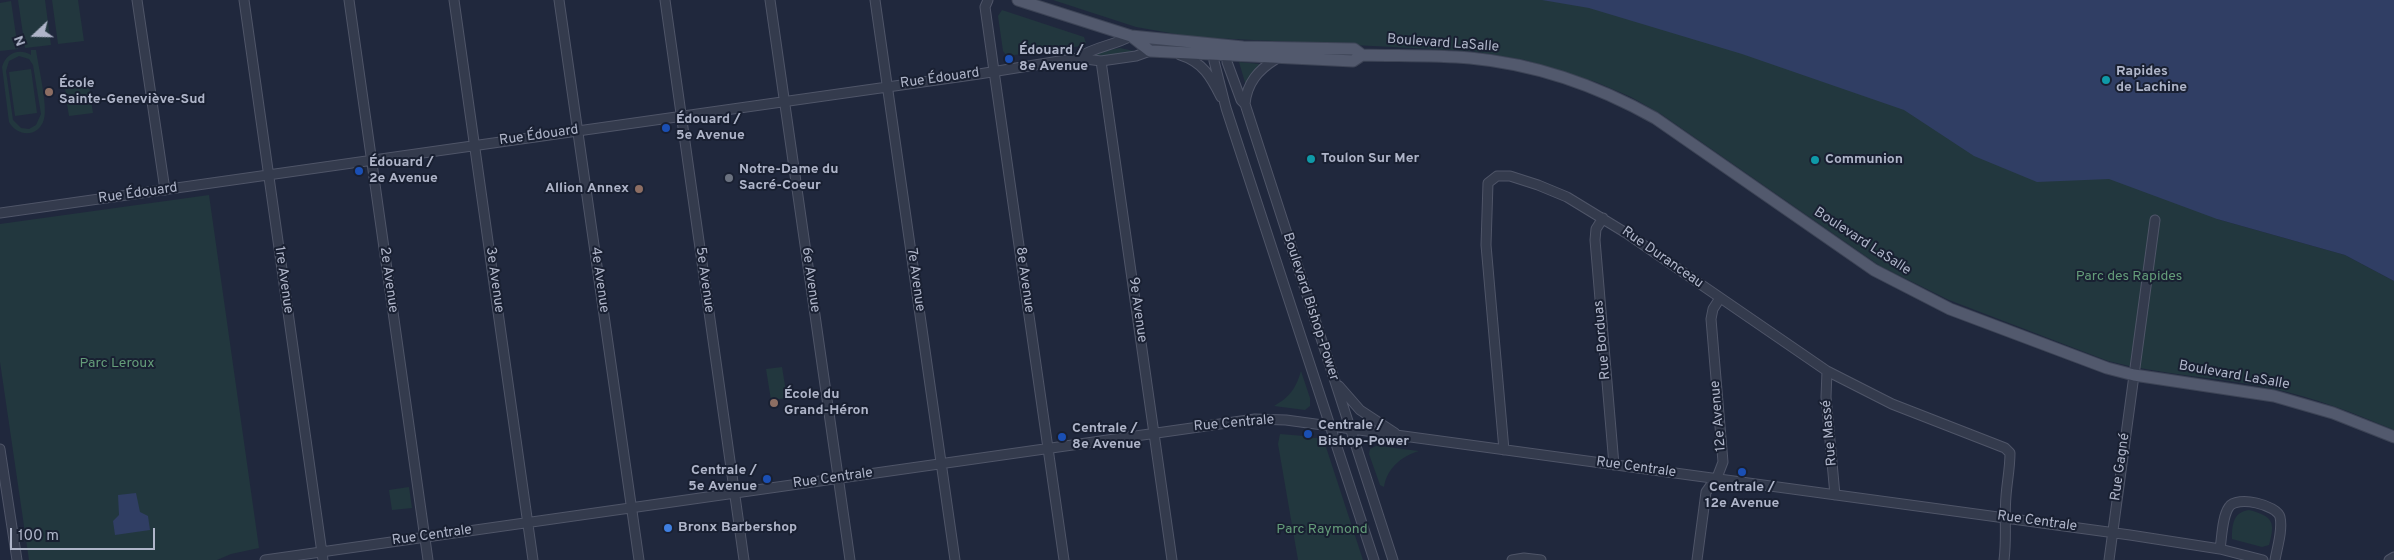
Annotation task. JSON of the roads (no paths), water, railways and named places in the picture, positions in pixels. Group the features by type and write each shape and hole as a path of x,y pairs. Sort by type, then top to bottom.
{"main road":[{"name":"Boulevard LaSalle","path":"1018,0 1131,36 1211,48 1354,49 1362,55 1486,60 1539,70 1600,91 1638,109 1672,130 1859,260 1894,282 1970,316 2096,365 2134,375 2274,396 2333,413 2394,438"},
{"name":"Boulevard LaSalle","path":"1131,36 1150,51 1170,52 1211,48"},
{"name":"Boulevard LaSalle","path":"1231,49 1276,59 1353,61 1362,55"}],"street":[{"path":"137,0 165,190"},
{"name":"1re Avenue","path":"244,0 322,556"},
{"name":"2e Avenue","path":"349,0 428,560"},
{"name":"3e Avenue","path":"454,0 533,560"},
{"name":"4e Avenue","path":"559,0 639,560"},
{"name":"5e Avenue","path":"665,0 744,560"},
{"name":"6e Avenue","path":"770,0 850,560"},
{"name":"7e Avenue","path":"875,0 954,560"},
{"name":"8e Avenue","path":"988,0 985,7 1064,560"},
{"name":"Rue Édouard","path":"1078,58 1090,50 1116,44 1131,36"},
{"name":"Boulevard Bishop-Power","path":"1211,48 1226,108 1374,560"},
{"name":"Boulevard Bishop-Power","path":"1231,49 1241,100 1245,104 1393,560"},
{"name":"Rue Édouard","path":"0,213 784,102 1078,58 1101,61 1136,56 1150,51"},
{"path":"1170,52 1195,61 1204,68 1226,108"},
{"path":"1245,104 1252,81 1265,66 1276,59"},
{"name":"9e Avenue","path":"1101,61 1172,560"},
{"name":"Rue Duranceau","path":"1504,450 1486,245 1488,183 1492,178 1502,175 1531,183 1567,197 1603,218 1827,371 1892,404 2005,448 2010,453 2006,497 2007,536 2004,560"},
{"name":"Rue Borduas","path":"1603,218 1596,229 1595,240 1614,465"},
{"name":"Rue Gagné","path":"2109,560 2155,220"},
{"name":"12e Avenue","path":"1697,560 1706,492 1716,479 1723,462 1711,316 1720,298"},
{"name":"Rue Massé","path":"1827,371 1826,397 1835,494"},
{"path":"1332,375 1345,394 1360,410 1382,426 1402,436"},
{"name":"Rue Centrale","path":"265,560 322,556 425,537 1255,419 1286,420 1350,428 2007,518 2220,549 2263,560"},
{"path":"0,448 17,560"},
{"path":"2220,549 2229,507 2235,502 2242,501 2271,508 2278,513 2280,521 2275,560"},
{"path":"2389,560 2394,557"},
{"path":"1512,560 1524,558 1541,560"}],"water":[{"name":"Rapides de Lachine","path":"1542,0 2394,0 2394,281 2345,255 2217,219 2109,179 2037,182 1974,156 1904,110 1742,54 1589,8"},
{"path":"136,493 140,512 148,516 150,530 115,535 113,521 119,515 118,495"}],"place":[{"name":"Édouard / 8e Avenue","path":"1009,59"},
{"name":"Rapides de Lachine","path":"2106,80"},
{"name":"École Sainte-Geneviève-Sud","path":"49,92"},
{"name":"Édouard / 5e Avenue","path":"666,128"},
{"name":"Toulon Sur Mer","path":"1311,159"},
{"name":"Communion","path":"1815,160"},
{"name":"Édouard / 2e Avenue","path":"359,171"},
{"name":"Notre-Dame du Sacré-Coeur","path":"729,178"},
{"name":"Allion Annex","path":"639,189"},
{"name":"École du Grand-Héron","path":"774,403"},
{"name":"Centrale / Bishop-Power","path":"1308,434"},
{"name":"Centrale / 8e Avenue","path":"1062,437"},
{"name":"Centrale / 12e Avenue","path":"1742,472"},
{"name":"Centrale / 5e Avenue","path":"767,479"},
{"name":"Bronx Barbershop","path":"668,528"}],"park label":[{"name":"Parc des Rapides","path":"2129,277"},
{"name":"Parc Leroux","path":"117,364"},
{"name":"Parc Raymond","path":"1322,530"}]}
